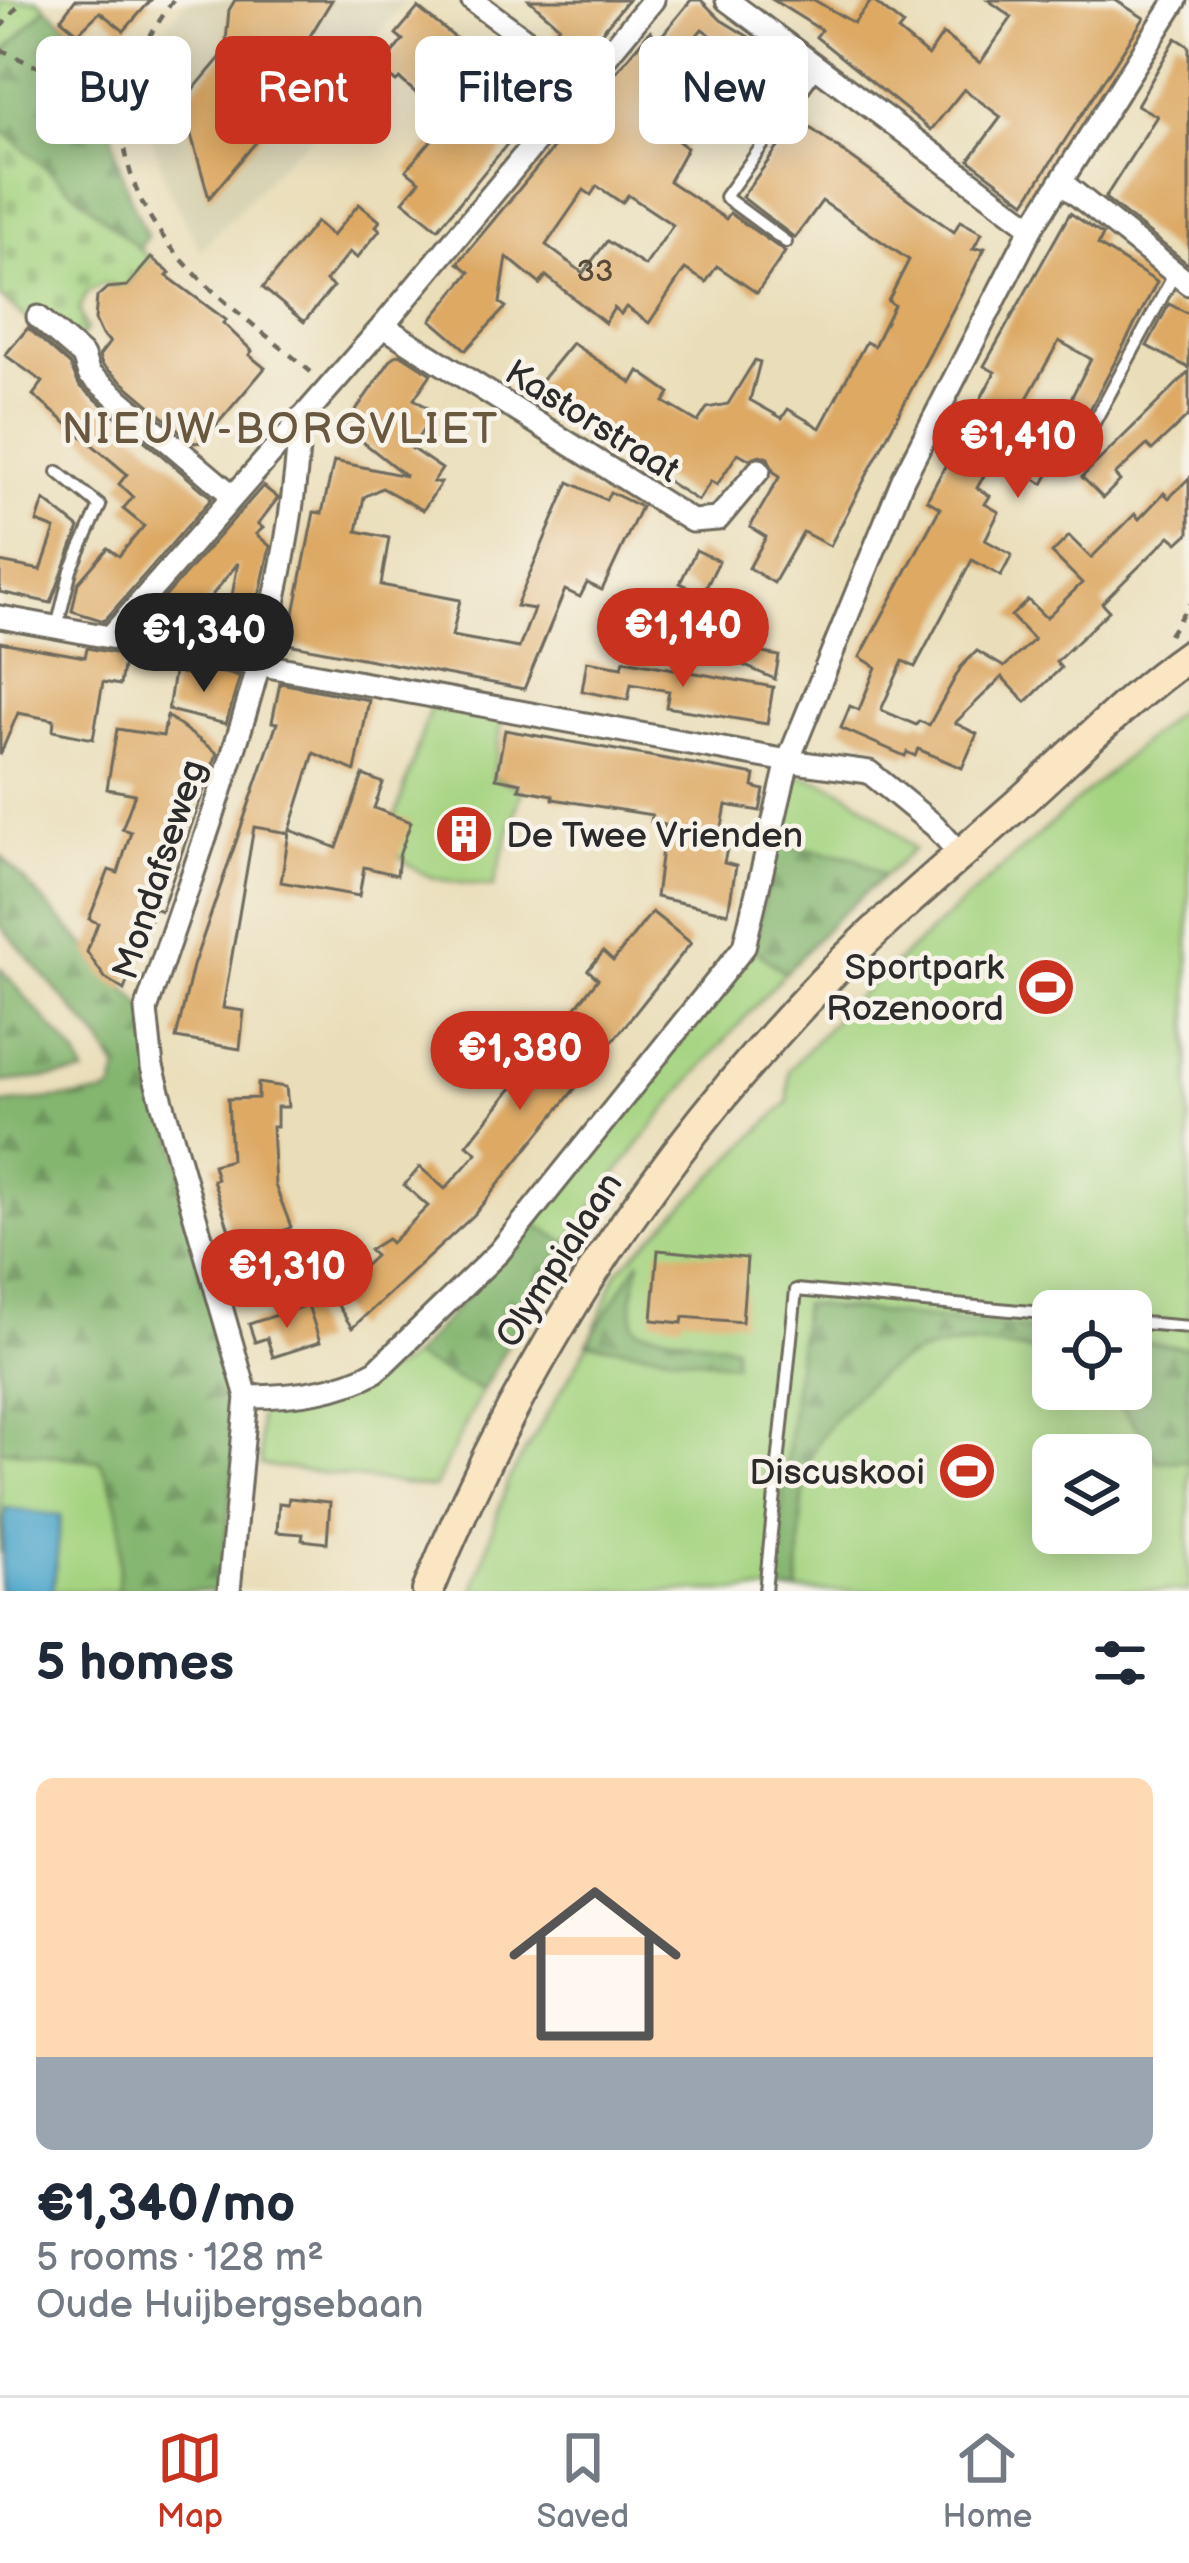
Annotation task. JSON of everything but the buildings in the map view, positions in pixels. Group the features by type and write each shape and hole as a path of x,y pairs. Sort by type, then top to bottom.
{"main road":[{"name":"Olympialaan","path":"428,1591 476,1476 525,1383 659,1175 742,1071 811,995 1185,654"}],"street":[{"path":"472,0 521,36"},
{"path":"615,45 653,0"},
{"path":"727,0 1032,227"},
{"path":"247,1397 353,1384 376,1371 499,1252 744,947 788,760 903,479 1032,227 1176,0"},
{"path":"111,636 383,326 533,144"},
{"path":"1061,182 1182,278"},
{"path":"38,317 82,356 89,374 233,496"},
{"name":"Kastorstraat","path":"383,326 692,521 718,519 759,470"},
{"name":"Mondafseweg","path":"229,1591 247,1397 152,1067 146,1010 261,662 297,475 300,419"},
{"path":"0,617 869,772 935,826 961,855"}],"lane":[{"path":"786,242 725,197 819,67"},
{"path":"1076,456 1182,278"},
{"path":"58,472 100,506 71,570 58,627"},
{"path":"765,1591 796,1290 1032,1312"},
{"path":"1152,1324 1189,1327"}],"path":[{"path":"0,28 23,0"},
{"path":"149,36 173,0"},
{"path":"0,50 36,66"},
{"path":"124,144 130,177 178,261 329,387"}],"shaded area":[{"path":"187,0 406,0 376,36 215,36 215,144 304,144 201,250 169,191 154,144 191,144 191,36 161,36"}],"green space":[{"path":"0,0 38,0 46,7 0,57"},
{"path":"46,7 78,36 36,36 36,144 115,144 147,236 139,249 0,128 0,57"},
{"path":"0,128 151,259 124,289 104,283 87,292 79,310 87,330 68,351 0,297"},
{"name":"Sportpark Rozenoord","path":"1189,701 1189,1591 473,1591 508,1481 589,1343 617,1272 788,1102 789,1070 847,1006"},
{"path":"430,708 502,720 493,777 522,789 493,887 446,881 421,872 388,840"},
{"path":"793,775 845,792 914,849 884,876 856,858 774,844"},
{"path":"774,844 856,858 884,876 785,973 754,949"},
{"path":"0,855 146,1010 232,1393 236,1450 220,1591 117,1591 120,1524 100,1461 0,1449 0,1104 104,1094 113,1089 118,1070 101,1041 0,925"},
{"path":"754,949 785,973 671,1104 568,1243 533,1223"},
{"path":"0,968 77,1056 84,1074 0,1082"},
{"path":"532,1223 568,1243 482,1391 412,1357"},
{"path":"640,1260 632,1301 634,1325 640,1330 734,1346 734,1364 587,1343"},
{"path":"803,1304 1032,1330 1032,1352 965,1345 915,1355 868,1384 844,1408 811,1455 803,1493 798,1591 773,1591"},
{"path":"1152,1344 1189,1348 1189,1461 1156,1461 1152,1434 1141,1432 1123,1410 1152,1410"},
{"path":"412,1357 482,1391 434,1488 261,1465 259,1416 279,1406 356,1393"},
{"path":"0,1449 100,1461 115,1494 121,1524 117,1591 53,1591 61,1517 5,1508 0,1554"}],"water":[{"path":"5,1508 61,1516 53,1591 0,1591"}],"place":[{"name":"De Twee Vrienden","path":"464,834"},
{"name":"Sportpark Rozenoord","path":"1046,987"},
{"name":"Discuskooi","path":"967,1471"}],"district":[{"name":"NIEUW-BORGVLIET","path":"281,428"}]}
